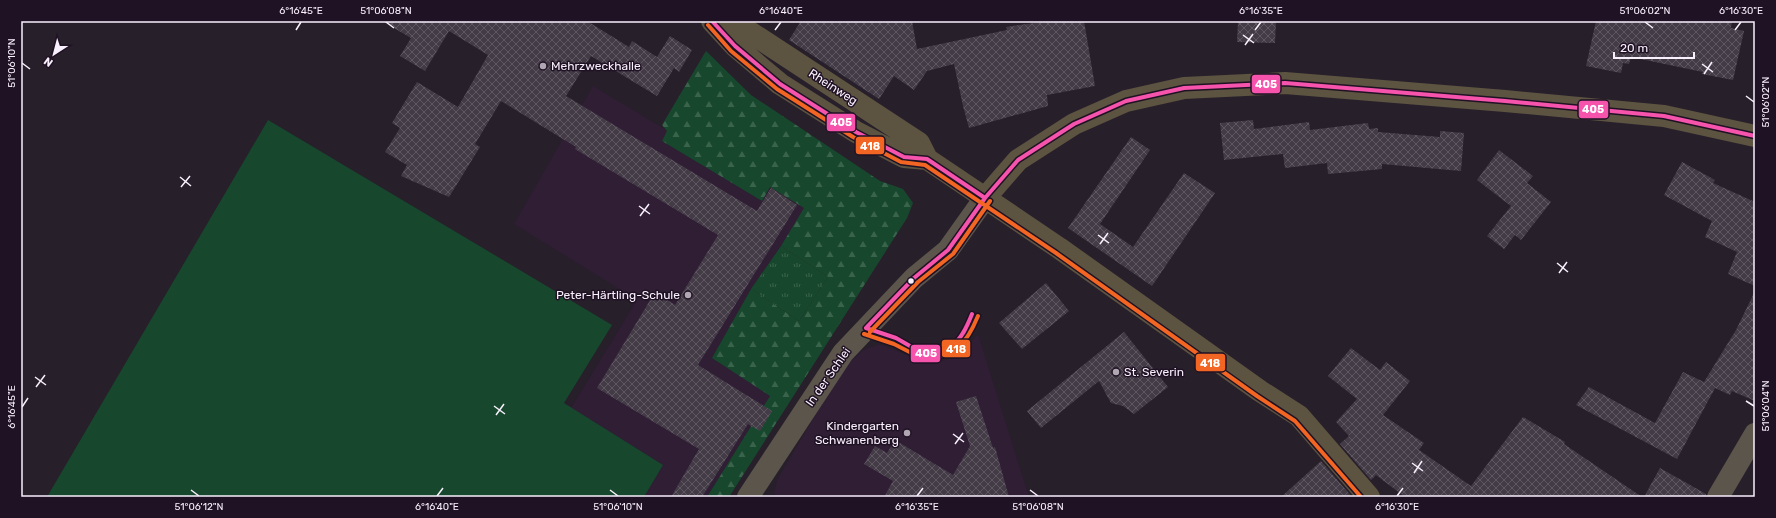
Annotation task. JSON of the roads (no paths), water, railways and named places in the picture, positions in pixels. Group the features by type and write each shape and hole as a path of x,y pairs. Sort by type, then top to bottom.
{"main road":[{"name":"Rheinweg","path":"712,21 735,46 780,84 863,136 904,157 927,159 1260,391 1299,416 1369,497"},
{"name":"Rheinweg","path":"733,21 919,143 927,159"},
{"path":"985,198 1018,160 1074,124 1126,101 1184,88 1285,82 1664,116 1755,136"}],"street":[{"name":"In der Schlei","path":"748,497 842,353 914,278 948,250 985,198"},
{"path":"1718,497 1755,434"}],"place":[{"name":"Mehrzweckhalle","path":"543,66"},
{"name":"Peter-Härtling-Schule","path":"688,295"},
{"name":"St. Severin","path":"1116,372"},
{"name":"Kindergarten Schwanenberg","path":"907,433"}]}
